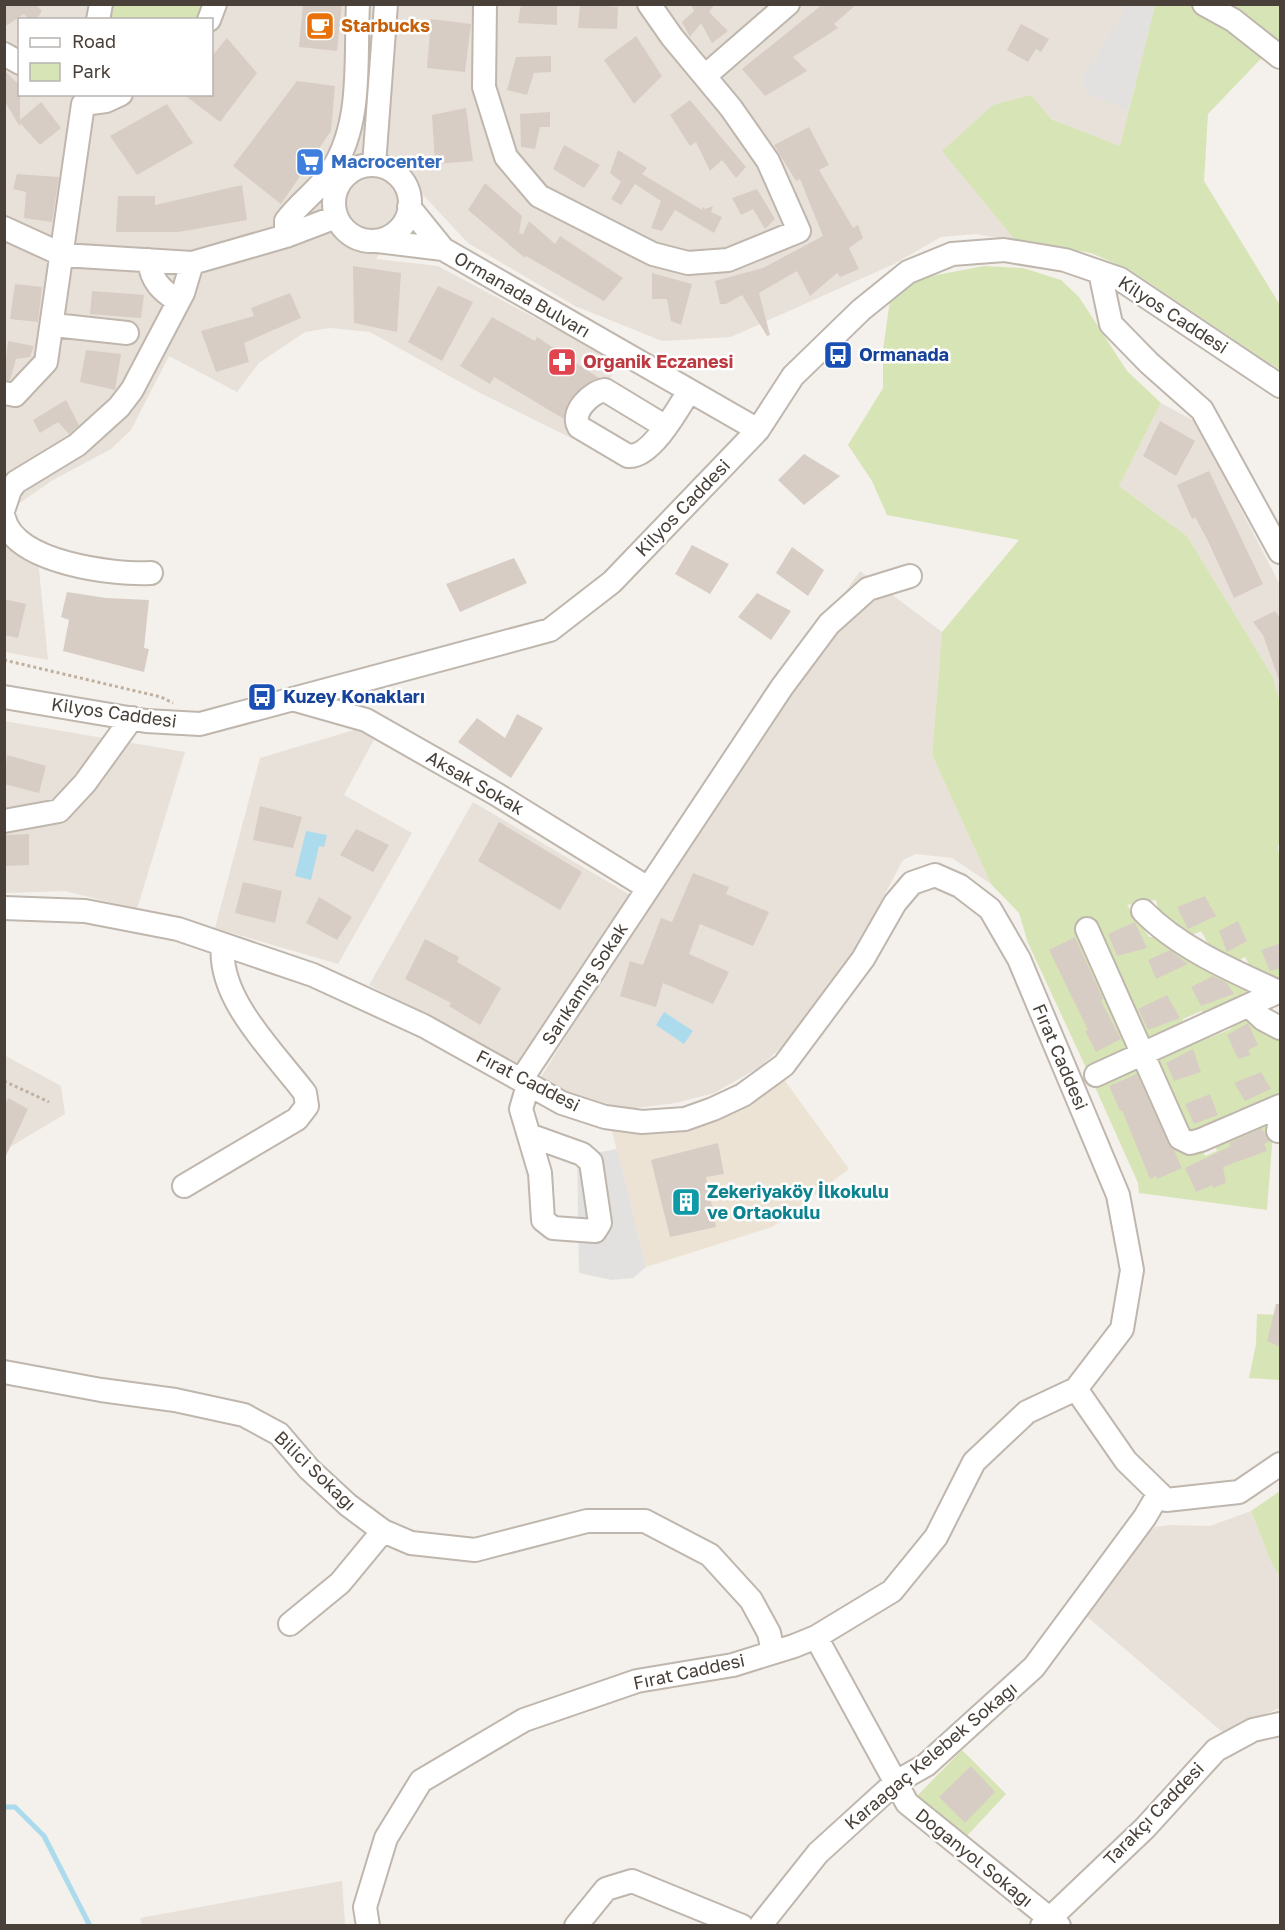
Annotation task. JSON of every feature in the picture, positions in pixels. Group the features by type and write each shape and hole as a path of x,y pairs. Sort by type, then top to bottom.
{"street":[{"path":"286,236 286,221 313,195 332,169 352,123 358,4"},
{"path":"374,165 386,4"},
{"path":"485,4 484,87 506,157 538,196 652,254 688,263 728,260 799,231 768,161 731,108 649,4"},
{"path":"705,76 788,4"},
{"path":"1204,4 1233,20 1281,57"},
{"path":"4,54 18,62"},
{"path":"4,393 15,395 46,362 54,325 84,99 106,101 117,96"},
{"path":"352,123 377,126"},
{"path":"374,165 386,168 400,179 409,195 409,207 399,230 390,237 377,241 353,236 343,228 336,217 334,198 341,180 362,167 374,165"},
{"name":"Ormanada Bulvarı","path":"409,207 443,249 758,430"},
{"path":"4,228 63,255 192,262 286,236 336,217"},
{"name":"Ormanada Bulvarı","path":"377,241 443,249"},
{"name":"Kilyos Caddesi","path":"4,697 132,718 200,724 550,630 612,582 758,430 793,376 861,310 908,272 952,254 1004,250 1065,260 1120,279 1281,386"},
{"path":"149,260 151,273 159,287 178,301"},
{"path":"4,508 10,490 16,482 77,445 119,408 132,390 178,301 188,280 192,262"},
{"path":"1100,272 1111,324 1149,363 1202,410 1281,552"},
{"path":"54,325 127,333"},
{"path":"666,427 689,391"},
{"path":"4,518 15,538 47,557 119,572 151,573"},
{"name":"Sarıkamış Sokak","path":"525,1083 648,888 782,687 829,624 868,589 910,576"},
{"name":"Aksak Sokak","path":"292,699 366,720 496,794 648,888"},
{"path":"4,821 59,811 85,783 132,718"},
{"name":"Fırat Caddesi","path":"4,908 85,911 178,929 313,975 424,1026 562,1103 614,1118 642,1122 685,1119 712,1109 743,1095 784,1065 863,959 895,903 912,883 935,874 960,886 990,909 1018,959 1118,1195 1132,1270 1122,1329 1076,1389 1026,1412 974,1462 936,1537 891,1591 816,1637 734,1665 637,1681 524,1720 421,1781 386,1838 365,1907 368,1926"},
{"path":"1143,911 1156,925 1208,957 1280,992"},
{"path":"1087,929 1180,1138 1190,1143 1281,1106"},
{"path":"184,1186 297,1119 307,1106 305,1093 231,994 224,973 223,945"},
{"path":"1096,1075 1280,992"},
{"path":"1249,1006 1263,1019 1281,1028"},
{"path":"525,1083 521,1109 529,1134"},
{"name":"Bilici Sokağı","path":"4,1372 100,1390 175,1400 244,1415 279,1434 309,1469 340,1498 384,1531 411,1543 475,1550 587,1521 645,1521 710,1555 751,1600 769,1633 773,1652"},
{"path":"1076,1389 1126,1461 1166,1500 1239,1492 1281,1464"},
{"name":"Karaağaç Kelebek Sokağı","path":"760,1926 818,1853 896,1782 926,1765 1034,1667 1159,1493"},
{"path":"290,1624 340,1583 384,1531"},
{"name":"Doğanyol Sokağı","path":"816,1637 907,1803 1050,1923"},
{"name":"Tarakçı Caddesi","path":"1050,1923 1145,1828 1216,1750 1253,1730 1281,1724"},
{"path":"576,1926 606,1889 632,1881 742,1926"}],"path":[{"path":"4,660 161,697 180,707 200,724"},
{"path":"4,1081 49,1102"}],"shaded area":[{"path":"5,5 1155,5 1120,146 1051,119 1016,241 975,234 941,237 894,264 731,337 662,341 575,306 468,243 423,195 376,259 438,266 535,318 622,359 573,439 480,393 370,332 330,328 305,332 259,363 237,392 169,356 131,430 111,449 53,480 5,513"},
{"path":"1125,5 1155,5 1128,111 1087,93 1083,78 1121,16"},
{"path":"1161,403 1196,422 1280,585 1280,703 1273,677 1187,536 1119,486"},
{"path":"4,534 38,560 48,660 5,652"},
{"path":"860,571 942,632 932,755 991,884 952,858 916,854 903,860 844,970 804,1026 760,1067 714,1093 676,1103 627,1109 563,1092 541,1077 589,999 691,847 678,829"},
{"path":"4,721 185,752 137,909 65,891 5,893"},
{"path":"354,730 377,734 344,795 412,833 338,964 215,928 260,758"},
{"path":"473,802 632,896 523,1066 369,985"},
{"path":"4,1055 61,1086 65,1114 5,1150"},
{"path":"783,1078 849,1169 772,1227 646,1267 612,1131 655,1132 702,1126 742,1110"},
{"path":"577,1149 595,1153 617,1149 646,1267 633,1278 612,1280 579,1273"},
{"path":"1251,1511 1271,1562 1280,1577 1280,1708 1250,1720 1227,1736 1085,1615 1141,1541 1155,1527 1210,1526"},
{"path":"342,1881 345,1925 142,1926 140,1918"}],"green space":[{"path":"110,5 200,5 198,18 108,18"},
{"path":"1155,5 1280,5 1280,43 1278,41 1208,114 1204,181 1280,305 1280,370 1130,270 1091,253 1016,241 942,151 993,105 1031,95 1051,119 1120,146"},
{"path":"984,266 1023,268 1061,280 1079,297 1127,371 1161,403 1119,486 1187,536 1273,677 1280,703 1280,840 1278,847 1280,980 1252,970 1245,957 1236,962 1210,947 1201,931 1188,937 1160,918 1156,900 1127,905 1149,937 1162,937 1250,990 1205,1014 1201,1011 1183,1019 1181,1026 1148,1038 1132,1008 1133,1001 1119,970 1114,969 1093,919 1077,925 1130,1043 1127,1050 1087,1070 1028,943 1019,913 991,884 932,755 942,632 1019,540 887,515 872,481 848,445 883,388 883,350 890,300 921,278"},
{"path":"1247,1017 1258,1029 1280,1041 1280,1093 1275,1094 1272,1101 1244,1112 1239,1109 1225,1116 1224,1122 1187,1132 1177,1109 1179,1104 1177,1099 1162,1076 1159,1058 1231,1029 1232,1024"},
{"path":"1141,1068 1174,1141 1183,1153 1202,1149 1205,1156 1217,1151 1214,1143 1274,1119 1267,1210 1139,1193 1138,1183 1095,1087"},
{"path":"1257,1314 1280,1315 1280,1380 1249,1378 1256,1344"},
{"path":"1280,1491 1280,1577 1271,1562 1251,1511"},
{"path":"962,1750 1006,1794 965,1838 916,1797"}],"water":[{"path":"306,831 327,835 324,847 319,846 311,880 295,876"},
{"path":"664,1012 693,1031 684,1044 656,1025"}],"building":[{"path":"4,4 39,4 37,6 42,11 37,18 27,18 24,14 4,27"},
{"name":"Starbucks","path":"303,4 342,4 337,51 299,47"},
{"path":"521,4 557,4 557,25 518,23"},
{"path":"580,4 618,7 617,29 578,28"},
{"path":"691,4 715,4 709,12 728,31 712,43 701,23 690,37 682,22 694,11"},
{"path":"823,4 857,4 834,24 838,28 793,57 807,71 765,96 742,69"},
{"path":"431,19 471,24 465,72 427,68"},
{"path":"1021,24 1049,39 1041,52 1036,49 1028,62 1007,50"},
{"path":"636,36 662,76 634,104 604,60"},
{"path":"227,38 257,73 220,122 186,96 213,96 213,55"},
{"path":"551,56 551,72 534,73 527,95 507,90 516,57"},
{"path":"4,70 18,84 20,120 41,102 61,128 40,145 20,123 20,127 4,100"},
{"path":"297,81 335,86 331,131 281,204 233,166"},
{"path":"690,100 746,167 736,178 722,160 710,171 696,142 690,146 670,115"},
{"path":"167,104 193,143 137,175 110,136"},
{"path":"466,108 473,161 435,164 432,115"},
{"path":"550,112 550,127 540,127 535,149 521,147 520,114"},
{"path":"809,127 829,165 819,170 853,228 858,225 863,238 849,248 859,269 840,277 837,273 810,296 797,271 759,293 770,335 767,336 742,295 726,304 720,304 715,281 763,268 823,236 800,179 796,181 774,145"},
{"path":"564,145 600,165 584,188 553,169"},
{"path":"618,150 647,168 642,174 702,210 702,207 705,209 713,206 711,212 722,217 714,233 675,210 662,231 651,228 661,201 635,184 621,205 611,199 621,182 610,173"},
{"path":"17,174 59,177 52,222 24,218 26,192 13,189"},
{"path":"485,183 522,216 519,233 523,234 529,221 555,244 560,236 623,278 604,301 526,256 525,258 468,210"},
{"path":"242,185 247,220 178,232 116,232 118,196 155,196 155,205"},
{"path":"757,189 775,219 765,229 753,209 741,215 732,198"},
{"path":"353,266 401,273 397,332 354,323"},
{"path":"652,273 692,284 681,325 671,321 667,299 652,299"},
{"path":"15,284 42,287 38,322 10,319"},
{"path":"438,286 473,302 442,361 408,342"},
{"path":"92,291 144,295 141,318 90,314"},
{"path":"290,293 301,318 244,343 249,362 216,372 201,331 254,316 251,308"},
{"path":"492,317 535,341 537,337 599,378 586,384 574,394 567,404 564,419 494,377 490,384 460,366"},
{"path":"8,341 34,346 30,357 16,359 10,380 4,380"},
{"path":"86,350 121,354 115,390 80,382"},
{"path":"66,400 79,425 69,434 58,422 40,433 33,420"},
{"path":"1160,421 1195,441 1176,476 1143,456"},
{"path":"804,454 840,476 804,505 778,480"},
{"path":"1209,471 1263,584 1234,598 1208,541 1195,517 1192,519 1177,485"},
{"path":"692,545 729,564 710,594 675,574"},
{"path":"792,547 824,570 808,596 776,573"},
{"path":"514,558 527,583 460,612 446,584"},
{"path":"67,592 106,598 149,600 144,648 149,649 144,672 63,651 69,620 61,617"},
{"path":"757,593 791,611 771,640 738,617"},
{"path":"4,599 26,604 18,638 4,635"},
{"path":"1275,611 1281,620 1279,680 1263,635 1253,622"},
{"path":"517,714 543,728 511,778 458,742 477,718 505,738"},
{"path":"7,755 46,766 39,793 4,784"},
{"path":"260,806 302,817 293,848 253,840"},
{"path":"499,822 582,872 560,910 478,861"},
{"path":"356,829 389,845 373,872 340,855"},
{"path":"29,834 29,865 4,866 4,835"},
{"path":"693,873 729,887 726,894 769,912 753,946 700,924 689,954 729,972 713,1004 663,983 656,1007 620,996 630,961 643,965 661,918 672,922"},
{"path":"243,882 282,891 275,923 235,913"},
{"path":"1205,896 1216,916 1188,929 1177,907"},
{"path":"319,897 352,917 337,940 306,923"},
{"path":"1238,921 1247,941 1227,952 1219,931"},
{"path":"1135,922 1147,948 1117,956 1108,934"},
{"path":"1075,937 1103,999 1101,1001 1121,1039 1096,1052 1085,1031 1088,1030 1049,950"},
{"path":"425,939 459,957 457,962 501,988 480,1025 449,1006 451,1003 405,979"},
{"path":"1281,943 1281,968 1270,971 1261,950"},
{"path":"1170,950 1188,964 1156,979 1148,960"},
{"path":"1213,976 1227,983 1234,994 1201,1006 1191,987"},
{"path":"1167,995 1180,1018 1148,1030 1138,1009"},
{"path":"1248,1023 1258,1045 1248,1050 1251,1055 1238,1059 1227,1035"},
{"path":"1193,1049 1201,1072 1174,1081 1166,1063"},
{"path":"1261,1072 1271,1089 1245,1101 1234,1083"},
{"path":"1137,1074 1168,1143 1174,1150 1182,1168 1157,1179 1156,1176 1150,1179 1122,1110 1120,1111 1109,1086"},
{"path":"1210,1094 1218,1115 1194,1124 1185,1104"},
{"path":"8,1098 28,1109 4,1160 4,1106"},
{"path":"1262,1128 1269,1142 1264,1144 1267,1151 1223,1167 1226,1183 1213,1188 1212,1185 1196,1192 1185,1168 1231,1146 1229,1143"},
{"name":"Zekeriyaköy İlkokulu ve Ortaokulu","path":"718,1143 724,1174 706,1177 716,1227 670,1237 651,1160"},
{"path":"1276,1304 1281,1304 1281,1347 1267,1341"},
{"path":"971,1766 995,1792 965,1823 939,1797"}],"waterway":[{"path":"4,1807 15,1807 44,1836 90,1926"}],"place":[{"name":"Starbucks","path":"320,26"},
{"name":"Macrocenter","path":"310,162"},
{"name":"Ormanada","path":"838,355"},
{"name":"Organik Eczanesi","path":"562,362"},
{"name":"Kuzey Konakları","path":"262,697"},
{"name":"Zekeriyaköy İlkokulu ve Ortaokulu","path":"686,1202"}]}
